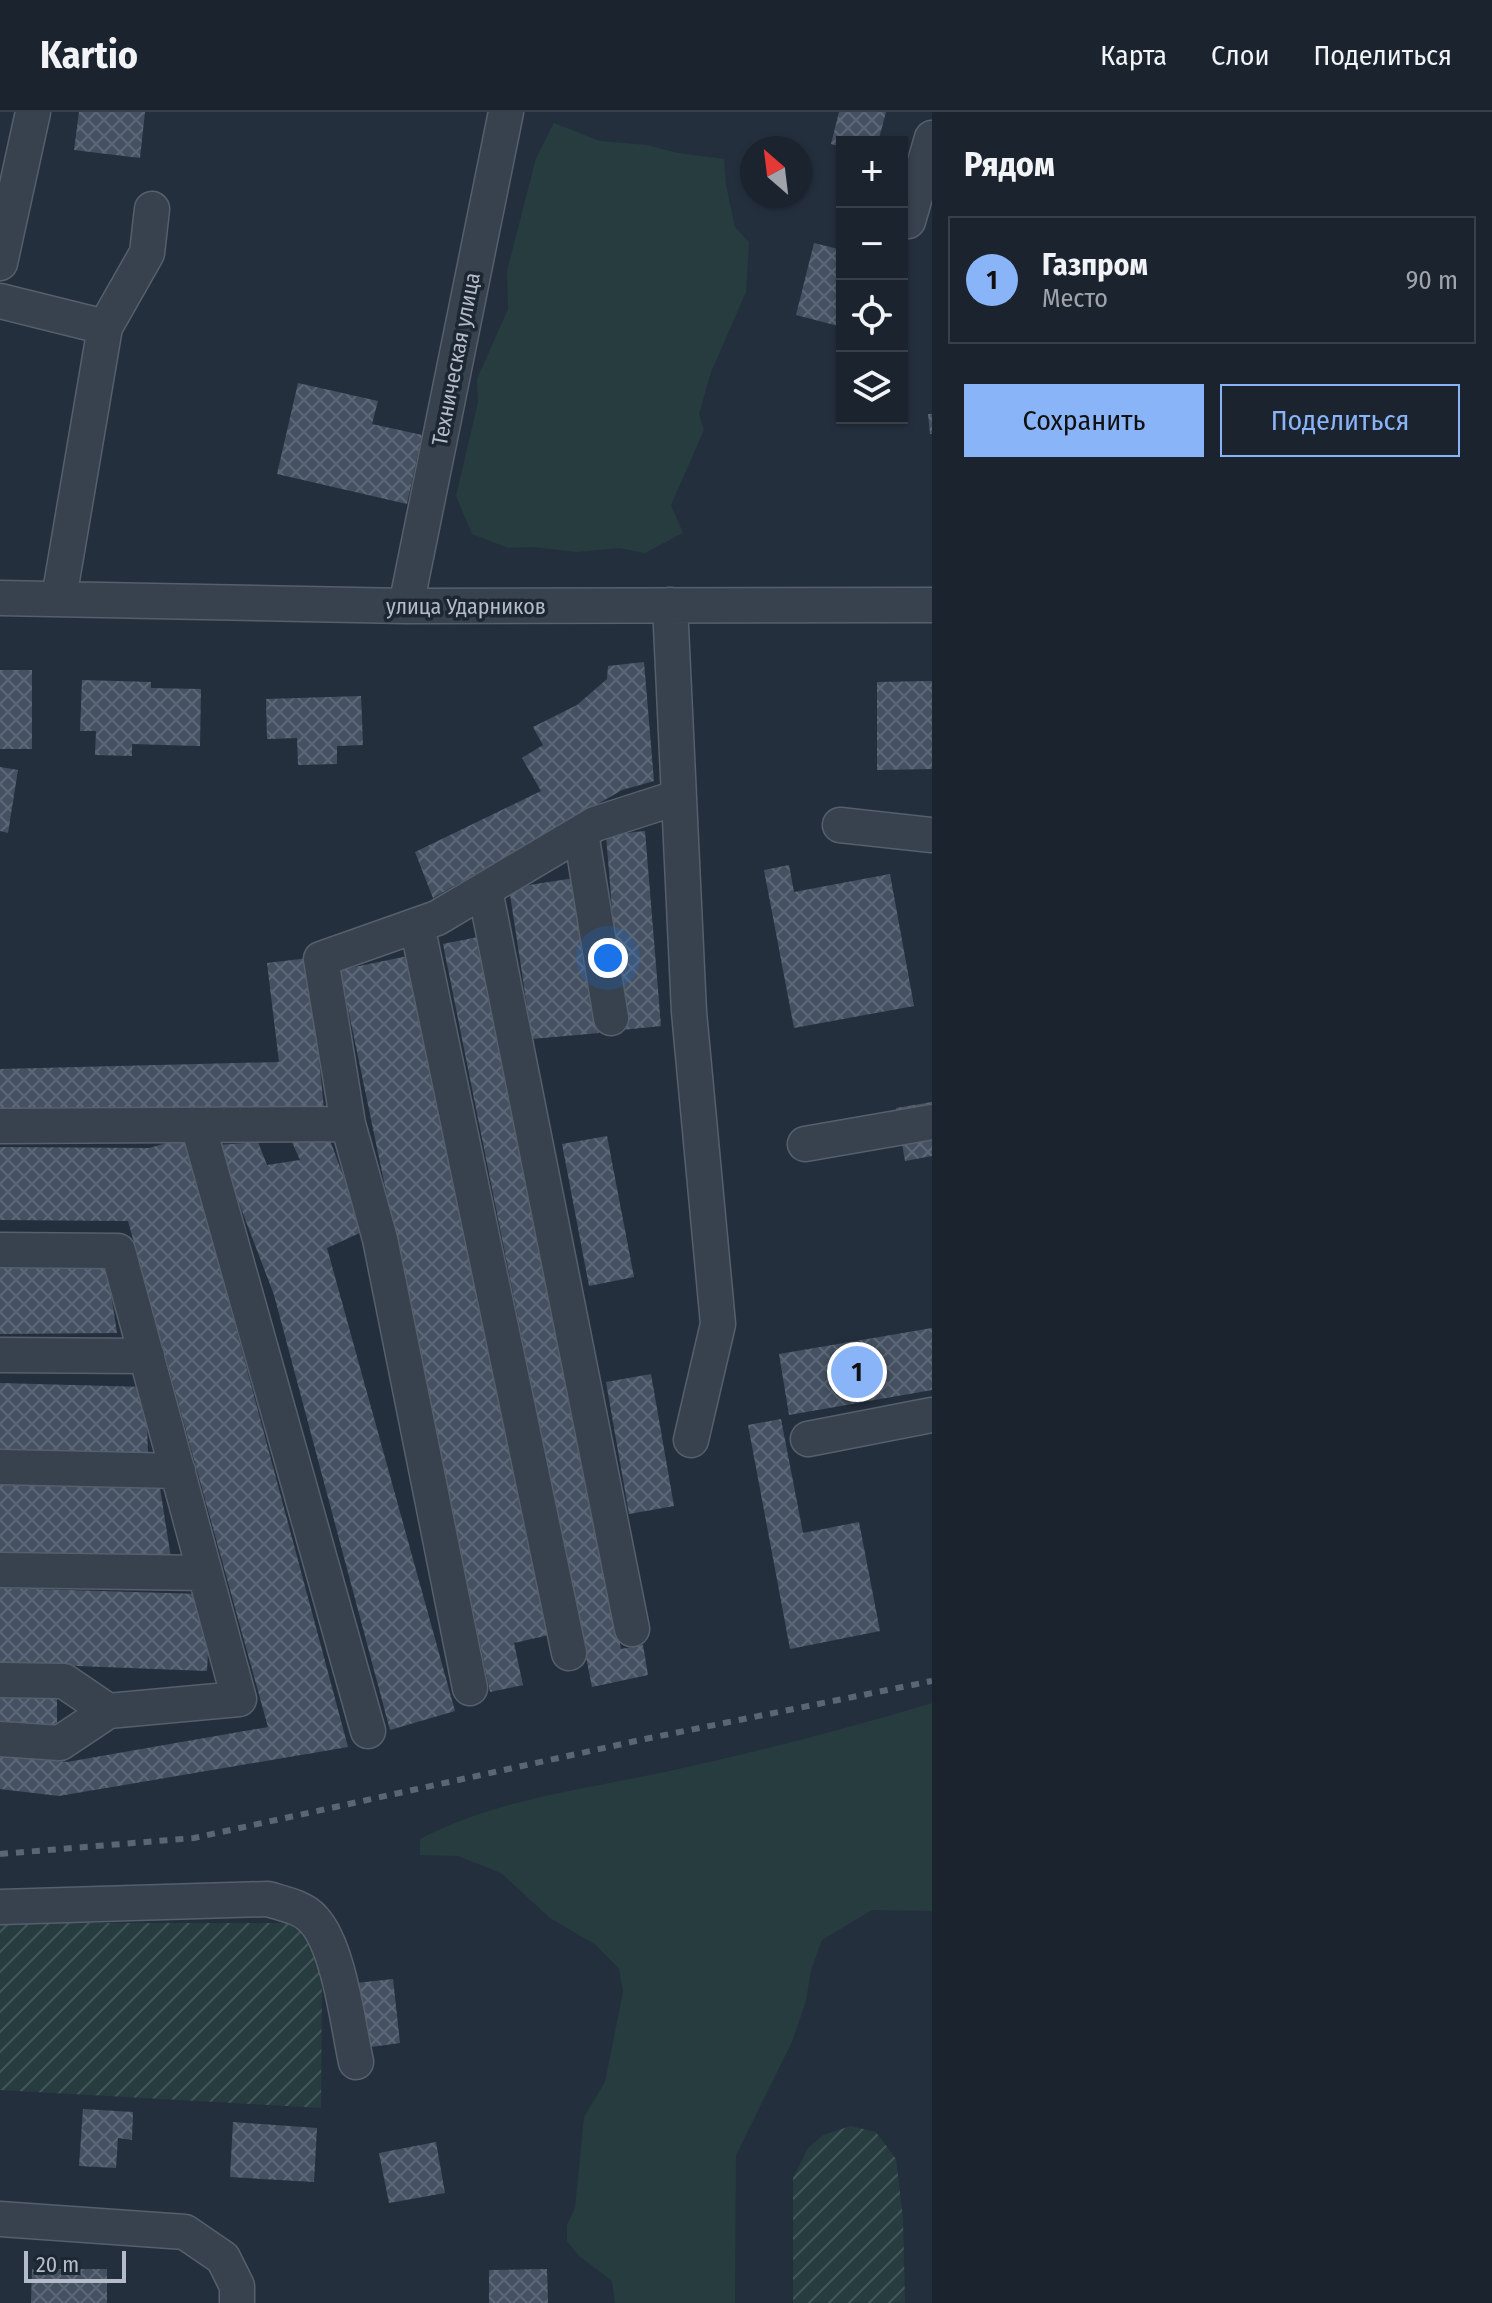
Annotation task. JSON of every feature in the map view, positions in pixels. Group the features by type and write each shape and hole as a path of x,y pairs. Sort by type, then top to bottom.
{"street":[{"path":"0,263 33,112"},
{"name":"Техническая улица","path":"406,606 506,112"},
{"path":"908,221 932,138"},
{"path":"59,598 105,327 147,253 152,209"},
{"path":"0,301 105,327"},
{"name":"улица Ударников","path":"0,598 406,606 932,605"},
{"path":"670,605 689,1012 718,1324 691,1440"},
{"path":"470,1688 380,1239 348,1124 321,959 437,918 595,824 679,797"},
{"path":"840,825 932,835"},
{"path":"581,833 611,1018"},
{"path":"485,890 632,1629"},
{"path":"417,925 569,1653"},
{"path":"805,1144 932,1122"},
{"path":"0,1126 348,1124"},
{"path":"198,1125 368,1731"},
{"path":"0,1250 118,1251 239,1699 108,1711 60,1743 0,1739"},
{"path":"0,1355 147,1356"},
{"path":"808,1439 932,1415"},
{"path":"0,1467 178,1471"},
{"path":"0,1570 205,1573"},
{"path":"0,1680 64,1681 108,1711"},
{"path":"0,1907 268,1899 295,1907 313,1919 330,1945 356,2062"},
{"path":"0,2219 185,2232 223,2258 237,2286 237,2303"}],"green space":[{"path":"554,123 600,141 647,145 724,159 735,227 749,242 746,292 711,372 699,414 704,430 671,505 683,533 645,553 620,548 577,552 533,547 508,548 472,534 456,496 478,402 477,379 508,309 507,271 536,158"},
{"path":"932,1703 932,1911 872,1910 822,1940 792,2042 736,2155 735,2303 615,2303 612,2281 578,2255 567,2241 567,2225 575,2208 584,2117 605,2082 623,1992 619,1969 596,1945 550,1918 501,1873 458,1856 420,1855 420,1839 508,1805 763,1749"},
{"path":"0,1923 286,1923 308,1936 322,1970 321,2108 0,2090"},
{"path":"851,2126 876,2132 896,2159 903,2218 905,2303 793,2303 793,2178 808,2148 823,2135"}],"building":[{"path":"79,112 145,112 140,158 74,150"},
{"path":"839,112 886,112 880,136 836,136 836,145 831,144"},
{"path":"814,243 836,248 836,325 796,315"},
{"path":"298,383 378,401 372,424 422,435 407,504 277,474"},
{"path":"928,414 932,414 932,434 930,434"},
{"path":"644,662 654,781 622,790 433,898 415,852 541,791 522,758 543,745 533,727 577,705 607,679 608,666"},
{"path":"0,670 32,670 32,749 0,749"},
{"path":"82,680 151,682 151,688 201,689 200,746 132,744 132,756 95,755 96,731 80,731"},
{"path":"932,681 932,769 877,770 877,682"},
{"path":"361,696 363,745 337,746 337,764 298,765 297,738 267,739 266,699"},
{"path":"0,767 18,770 8,833 0,831"},
{"path":"645,831 661,1026 622,1030 606,835"},
{"path":"789,865 794,892 890,874 914,1006 794,1028 764,870"},
{"path":"575,878 599,1033 532,1039 509,888"},
{"path":"478,937 621,1649 643,1645 648,1675 592,1687 443,944"},
{"path":"408,956 549,1635 514,1643 523,1685 490,1692 340,970"},
{"path":"309,958 324,1109 0,1111 0,1069 279,1062 267,963"},
{"path":"932,1102 932,1156 905,1161 896,1108"},
{"path":"328,1135 364,1231 327,1248 455,1711 390,1730 274,1295 217,1145 258,1142 267,1165 300,1160 291,1140"},
{"path":"607,1136 634,1277 589,1286 562,1144"},
{"path":"185,1138 348,1747 59,1796 0,1789 0,1754 67,1762 268,1727 128,1221 0,1220 0,1147 149,1148"},
{"path":"0,1267 107,1267 117,1333 0,1334"},
{"path":"932,1328 932,1390 789,1415 779,1354"},
{"path":"651,1374 674,1506 629,1514 606,1382"},
{"path":"0,1383 146,1387 148,1456 0,1452"},
{"path":"781,1419 803,1533 859,1522 880,1631 790,1649 748,1425"},
{"path":"0,1484 160,1488 171,1558 0,1553"},
{"path":"0,1588 201,1594 209,1633 207,1671 0,1663"},
{"path":"0,1695 57,1697 57,1727 0,1725"},
{"path":"393,1979 400,2043 364,2048 356,1983"},
{"path":"83,2109 133,2112 132,2140 118,2138 116,2168 79,2166"},
{"path":"233,2122 317,2128 314,2182 230,2177"},
{"path":"436,2142 445,2193 389,2203 379,2153"},
{"path":"32,2269 107,2269 107,2303 31,2303"},
{"path":"547,2269 548,2303 489,2303 489,2270"}],"railway":[{"path":"0,1854 194,1838 645,1739 932,1681"}],"place":[{"name":"Газпром","path":"857,1372"}]}
